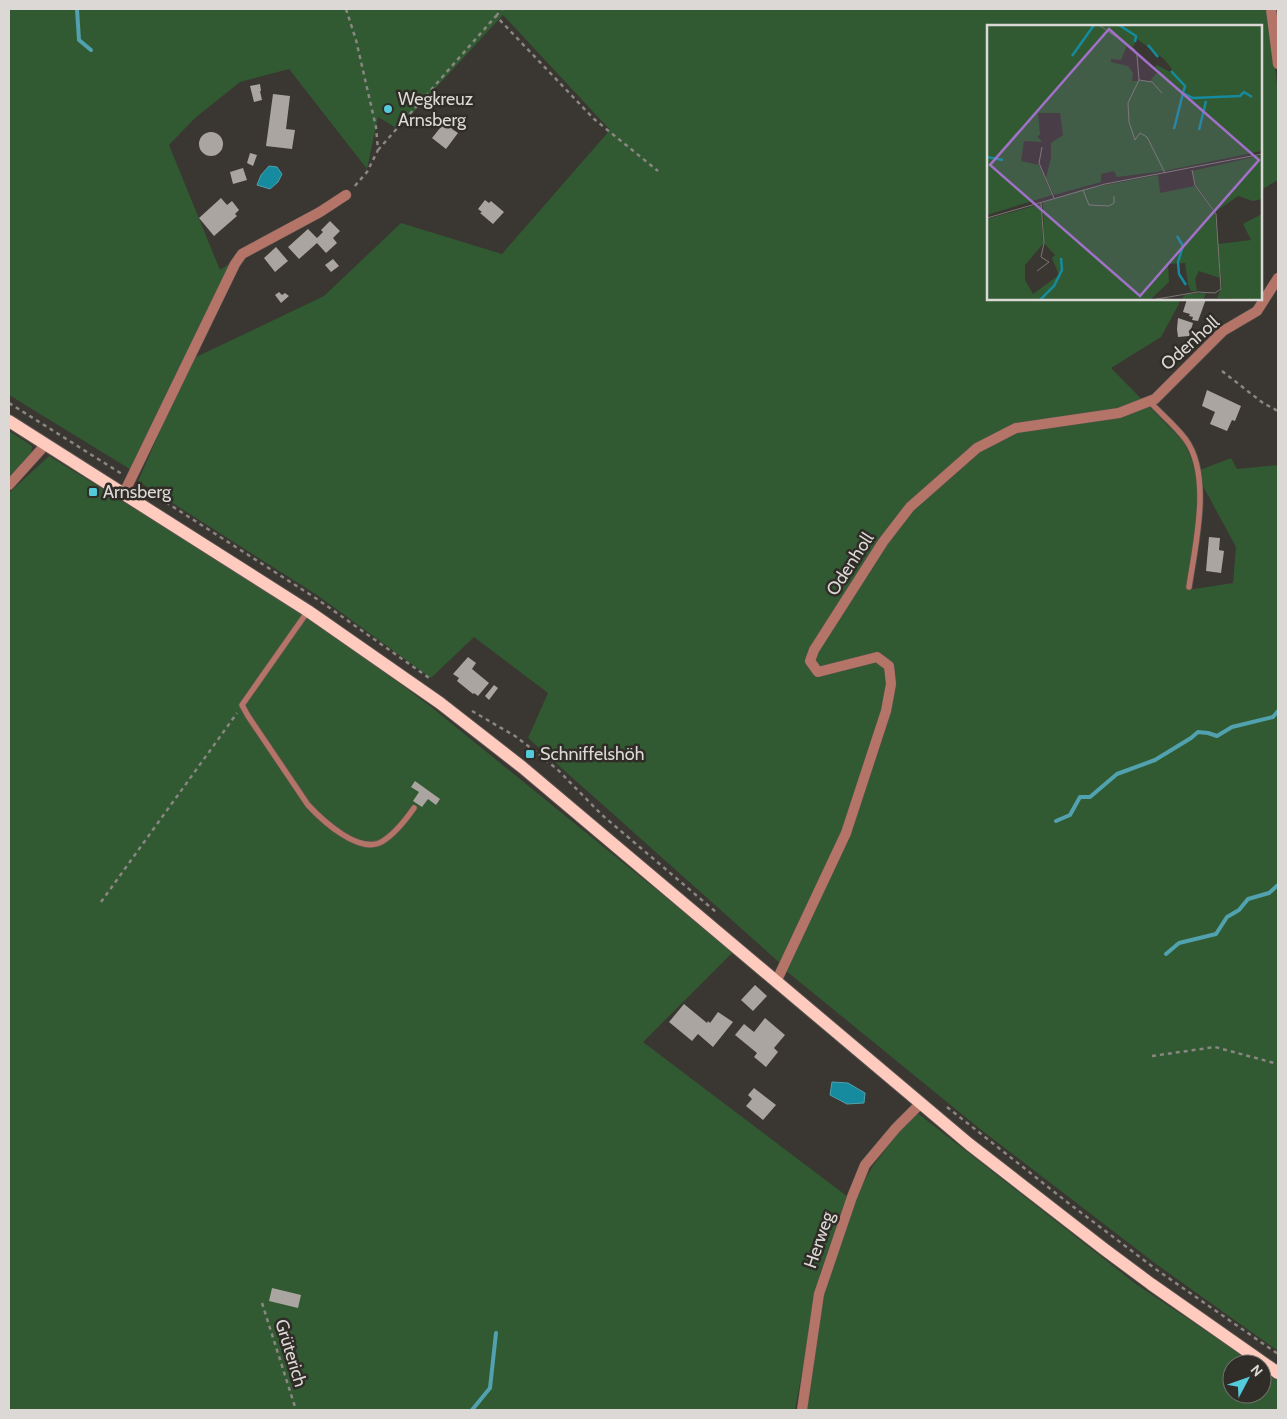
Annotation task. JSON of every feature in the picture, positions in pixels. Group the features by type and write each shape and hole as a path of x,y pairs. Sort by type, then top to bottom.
{"main road":[{"path":"9,421 308,611 433,699 522,767 920,1104 1104,1250 1278,1373"}],"street":[{"path":"1271,9 1278,64"},
{"path":"124,494 235,264 242,254 320,212 346,195"},
{"name":"Odenholl","path":"776,982 846,833 886,711 891,684 889,666 877,657 818,672 810,661 814,650 883,542 910,507 977,448 1016,428 1119,412 1155,398 1223,332 1257,311 1278,278"},
{"path":"9,485 46,444"},
{"name":"Herweg","path":"802,1410 818,1294 852,1197 865,1165 890,1135 920,1104"}],"lane":[{"path":"1149,401 1187,441 1195,459 1200,483 1200,511 1189,588"},
{"path":"308,611 242,705 308,805 320,818 338,832 367,844 376,844 383,841 403,824 414,808"}],"path":[{"path":"346,9 356,40 376,127 378,150"},
{"path":"346,195 367,172 378,150 502,9"},
{"path":"496,16 594,118 658,171"},
{"path":"1222,372 1263,403 1278,411"},
{"path":"101,902 242,705"},
{"path":"1152,1056 1215,1047 1278,1064"},
{"path":"945,1106 1157,1270 1278,1354"},
{"name":"Grüterich","path":"262,1303 296,1410"}],"green space":[{"path":"9,9 1268,9 1278,93 1278,180 1262,189 1262,25 987,25 987,300 1179,300 1179,304 1161,337 1111,368 1184,442 1192,461 1197,483 1198,511 1187,590 1233,583 1236,547 1203,486 1200,470 1231,458 1237,469 1278,465 1278,1351 1156,1264 980,1129 785,970 844,832 781,964 528,738 548,693 474,637 431,678 317,595 138,481 192,359 324,296 401,223 502,254 610,130 503,15 398,129 378,117 367,169 289,69 240,82 195,118 169,145 220,270 232,262 133,471 9,395"},
{"path":"9,431 32,446 31,455 9,480"},
{"path":"49,456 311,618 430,706 733,952 643,1042 848,1197 820,1273 795,1410 9,1410 9,493"},
{"path":"915,1111 1136,1284 1240,1354 1222,1354 1222,1404 1272,1404 1272,1376 1278,1380 1278,1410 806,1410 827,1275 854,1200 872,1167"}],"water":[{"path":"269,166 277,167 282,174 278,182 270,189 257,185 261,175"},
{"path":"832,1082 848,1083 865,1093 864,1103 847,1104 830,1095"}],"building":[{"path":"260,84 262,100 254,102 250,86"},
{"path":"273,94 290,96 286,129 295,130 292,149 266,146"},
{"path":"444,123 450,127 451,125 452,129 458,133 446,149 432,138"},
{"path":"211,132 220,135 223,144 220,153 211,156 202,153 199,144 202,135"},
{"path":"250,153 257,155 253,166 247,163"},
{"path":"243,168 247,180 233,184 230,172"},
{"path":"221,198 227,205 232,201 239,210 235,214 237,216 214,236 199,218"},
{"path":"485,200 489,203 491,201 504,212 493,224 478,209"},
{"path":"330,221 340,231 333,238 337,243 326,253 317,243 299,259 288,247 308,229 317,238 323,232 321,230"},
{"path":"276,247 288,261 275,272 264,258"},
{"path":"333,259 339,266 331,272 325,265"},
{"path":"279,292 282,295 285,293 289,296 281,303 275,295"},
{"path":"1187,300 1206,300 1198,321 1192,320 1193,317 1189,316 1190,314 1183,312"},
{"path":"1178,318 1193,323 1189,336 1178,337"},
{"path":"1207,390 1241,406 1235,421 1232,420 1227,431 1210,424 1215,412 1202,406"},
{"path":"1209,537 1220,538 1219,550 1224,551 1221,573 1206,571"},
{"path":"468,657 476,663 472,669 489,683 478,696 457,681 459,678 453,674"},
{"path":"494,685 498,688 489,700 485,696"},
{"path":"415,781 440,799 436,805 428,799 422,807 413,801 419,792 411,787"},
{"path":"755,985 767,996 753,1011 741,1000"},
{"path":"684,1004 707,1023 708,1021 710,1023 718,1012 733,1022 713,1047 698,1034 692,1041 669,1022"},
{"path":"765,1018 785,1035 774,1048 778,1052 766,1067 754,1057 757,1053 735,1035 744,1024 754,1032"},
{"path":"754,1088 776,1105 763,1120 746,1106 752,1099 748,1095"},
{"path":"272,1288 301,1295 298,1308 269,1301"}],"waterway":[{"path":"77,9 79,40 91,50"},
{"path":"1056,821 1070,815 1080,797 1090,797 1117,774 1155,760 1198,732 1217,736 1232,727 1273,717 1278,711"},
{"path":"1166,954 1179,943 1216,934 1227,917 1239,910 1248,899 1269,893 1278,885"},
{"path":"472,1410 490,1388 496,1333"}],"place":[{"name":"Wegkreuz Arnsberg","path":"388,109"},
{"name":"Arnsberg","path":"93,492"},
{"name":"Schniffelshöh","path":"530,754"}]}
